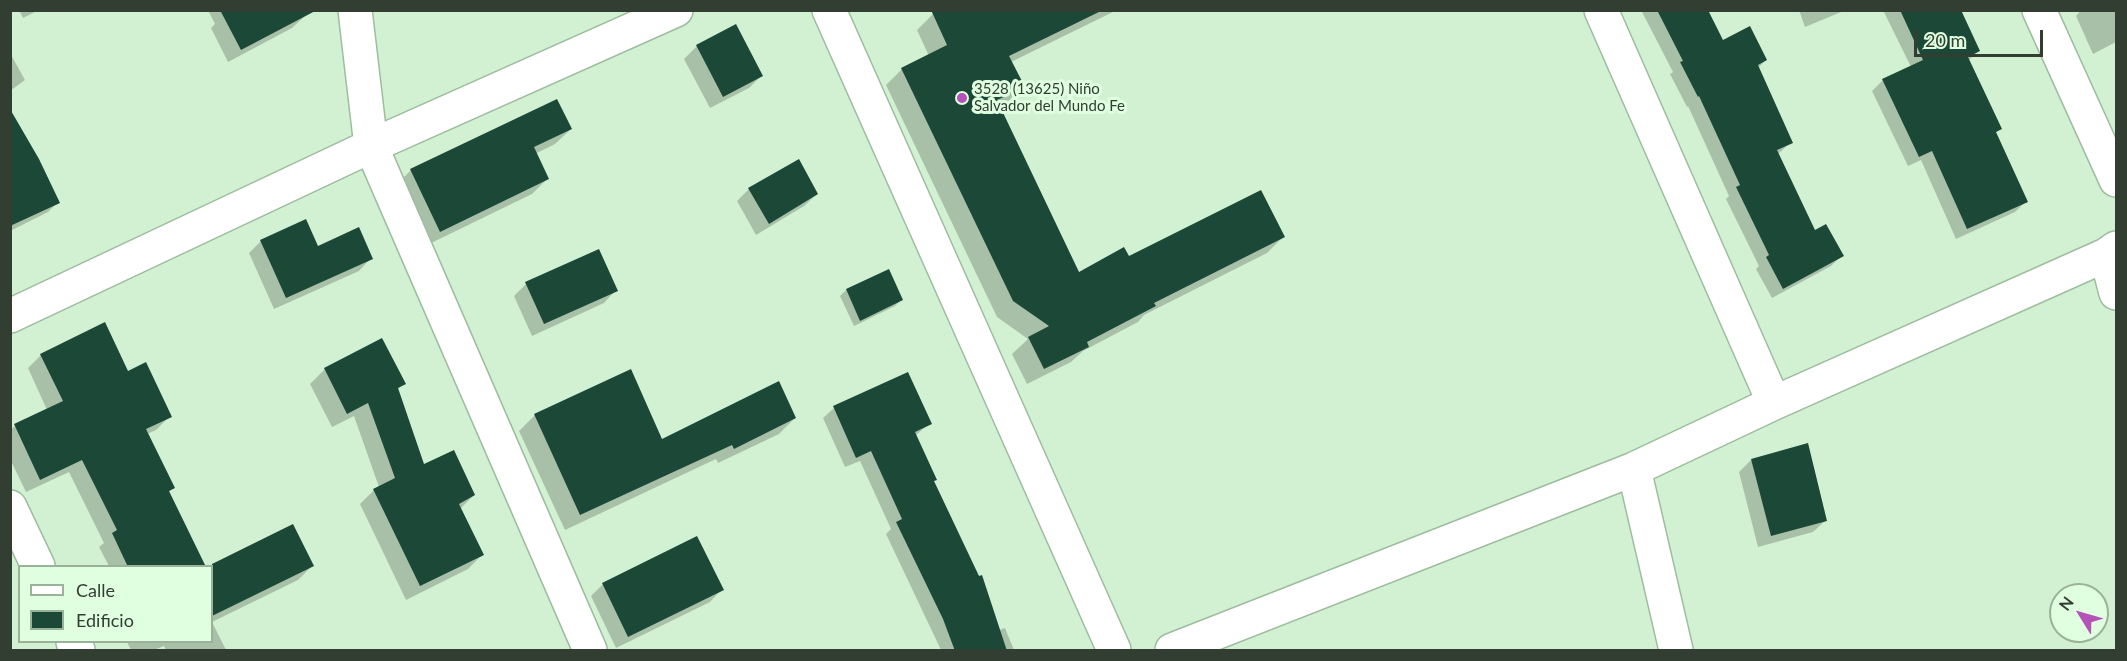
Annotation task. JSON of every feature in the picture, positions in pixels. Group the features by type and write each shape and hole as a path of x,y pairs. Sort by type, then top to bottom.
{"street":[{"path":"355,10 370,146 590,651"},
{"path":"10,316 370,146 676,10"},
{"path":"829,10 1114,651"},
{"path":"1601,10 1774,403"},
{"path":"2039,10 2116,180"},
{"path":"1172,651 1634,469 1774,403 2111,251 2116,293"},
{"path":"1634,469 1676,651"},
{"path":"10,507 37,565"}],"building":[{"path":"220,10 317,10 241,50"},
{"path":"931,10 1103,10 1009,56 1025,87 997,100 1079,272 1124,247 1129,256 1261,190 1285,237 1154,303 1156,306 1087,342 1089,347 1044,369 1028,337 1049,326 1013,301 901,68 947,45"},
{"path":"1657,10 1708,10 1723,40 1750,26 1767,60 1758,65 1793,143 1777,150 1815,230 1826,224 1844,256 1783,289 1766,257 1769,255 1736,187 1740,185"},
{"path":"1900,10 1961,10 1980,51 1968,57 2002,129 1996,132 2028,202 1967,229 1932,151 1919,157 1882,79 1923,60"},
{"path":"736,24 763,76 723,97 696,45"},
{"path":"557,99 572,129 534,147 549,179 440,232 410,169"},
{"path":"10,109 39,159 60,203 10,226"},
{"path":"799,159 818,194 769,224 748,188"},
{"path":"306,219 318,246 359,227 373,259 286,298 260,240"},
{"path":"599,249 618,291 544,324 525,282"},
{"path":"889,269 903,300 860,321 846,289"},
{"path":"105,322 128,371 146,362 172,417 146,429 175,488 169,491 205,565 127,565 112,533 117,530 82,460 40,480 14,424 63,401 40,354"},
{"path":"382,338 406,384 398,388 424,464 454,450 475,495 459,504 484,555 420,586 373,489 395,478 368,403 347,414 324,368"},
{"path":"631,369 662,439 779,381 796,418 734,449 732,445 580,515 534,414"},
{"path":"908,372 932,424 915,432 937,480 934,481 979,576 982,575 1007,651 955,651 943,619 896,522 902,519 871,451 856,458 833,406"},
{"path":"1808,443 1827,521 1771,536 1751,459"},
{"path":"293,524 314,566 213,616 212,564"},
{"path":"697,536 724,590 628,637 602,583"}],"place":[{"name":"3528 (13625) Niño Salvador del Mundo Fe","path":"962,98"}]}
